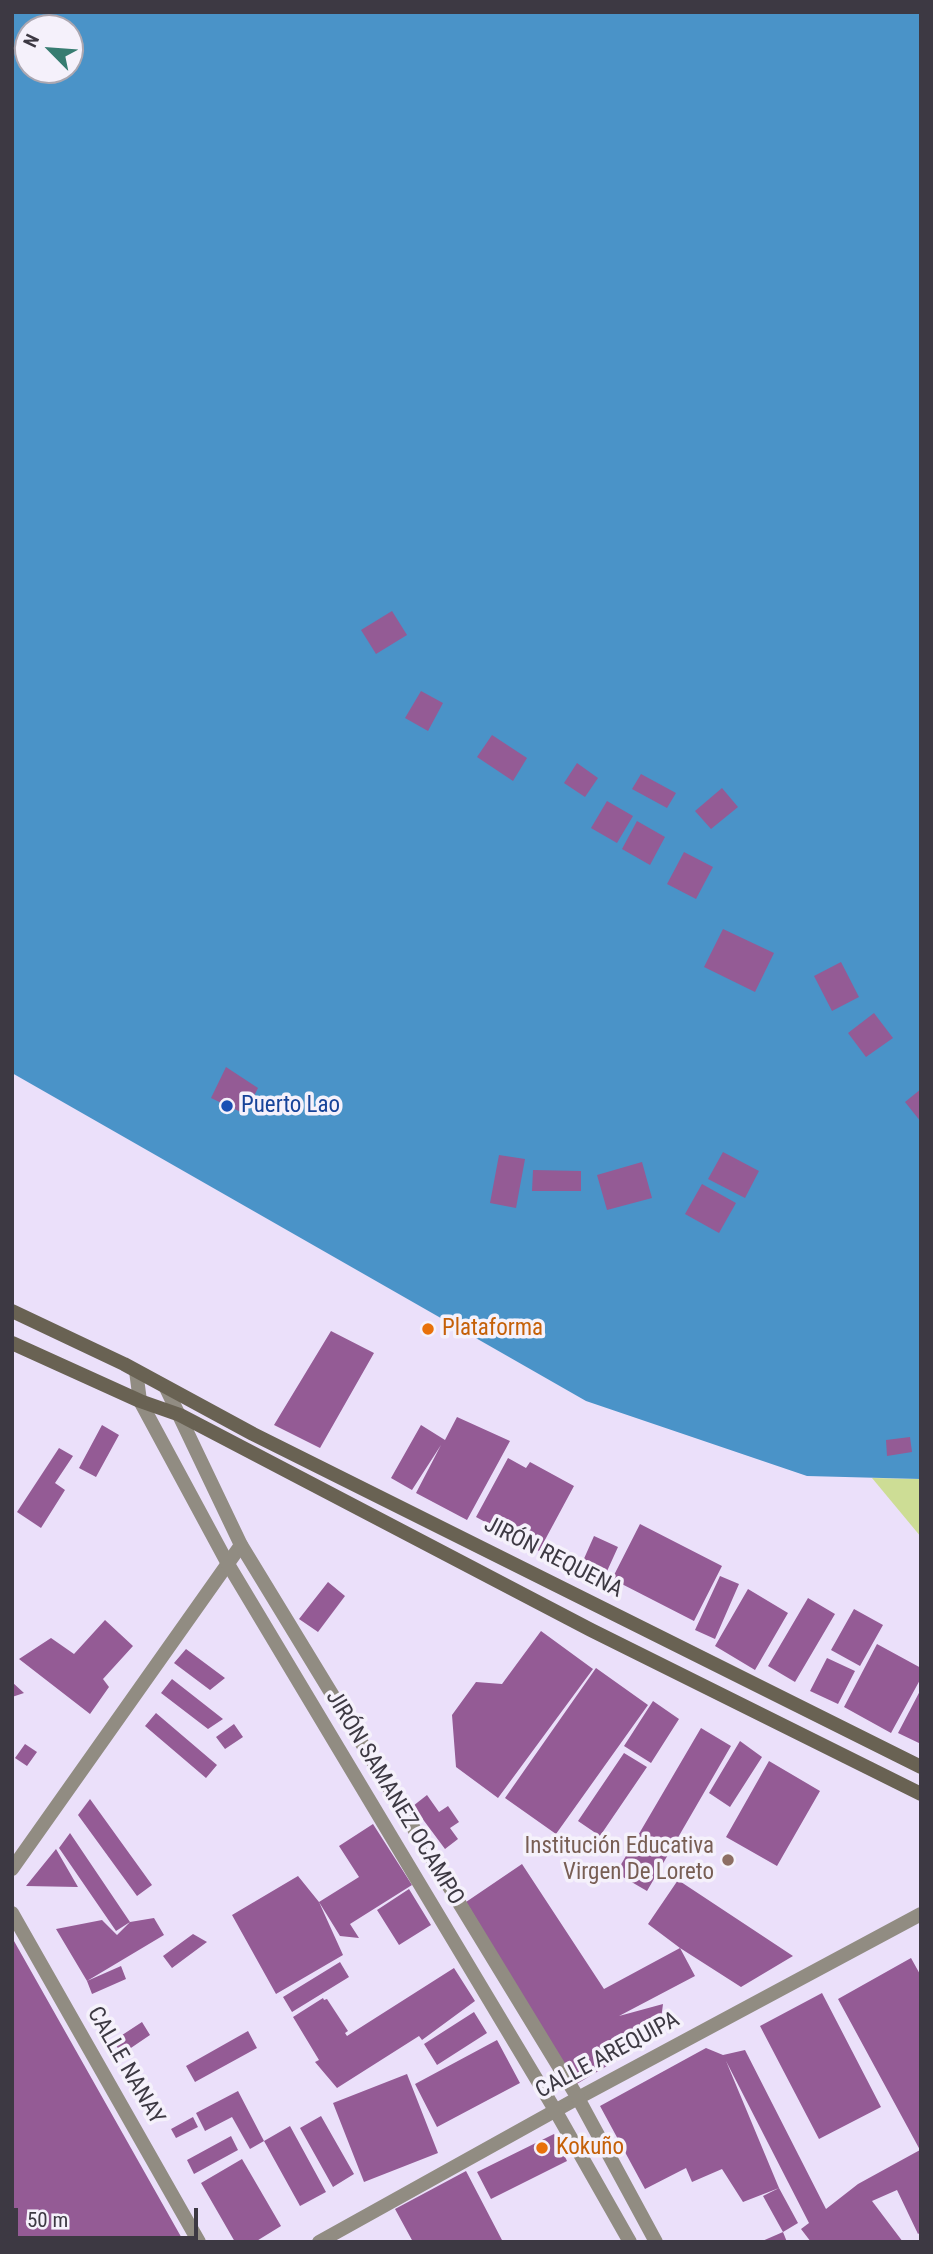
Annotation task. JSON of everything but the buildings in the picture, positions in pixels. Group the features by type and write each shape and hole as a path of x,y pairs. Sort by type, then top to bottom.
{"main road":[{"name":"JIRÓN REQUENA","path":"12,1311 921,1767"},
{"name":"JIRÓN REQUENA","path":"12,1343 140,1401 180,1415 591,1630 921,1794"},
{"path":"591,1630 600,1608"}],"street":[{"name":"JIRÓN SAMANEZ OCAMPO","path":"136,1371 140,1401 228,1564 555,2110 630,2242"},
{"name":"JIRÓN SAMANEZ OCAMPO","path":"166,1388 241,1545 578,2098 656,2242"},
{"path":"12,1869 241,1545"},
{"name":"CALLE NANAY","path":"12,1913 199,2242"},
{"name":"CALLE AREQUIPA","path":"319,2242 555,2110 921,1914"}],"green space":[{"path":"872,1478 921,1479 921,1537"}],"water":[{"path":"12,12 921,12 921,1479 807,1476 586,1401 12,1073"}],"place":[{"name":"Puerto Lao","path":"227,1106"},
{"name":"Plataforma","path":"428,1329"},
{"name":"Institución Educativa Virgen De Loreto","path":"728,1860"},
{"name":"Kokuño","path":"542,2148"}]}
